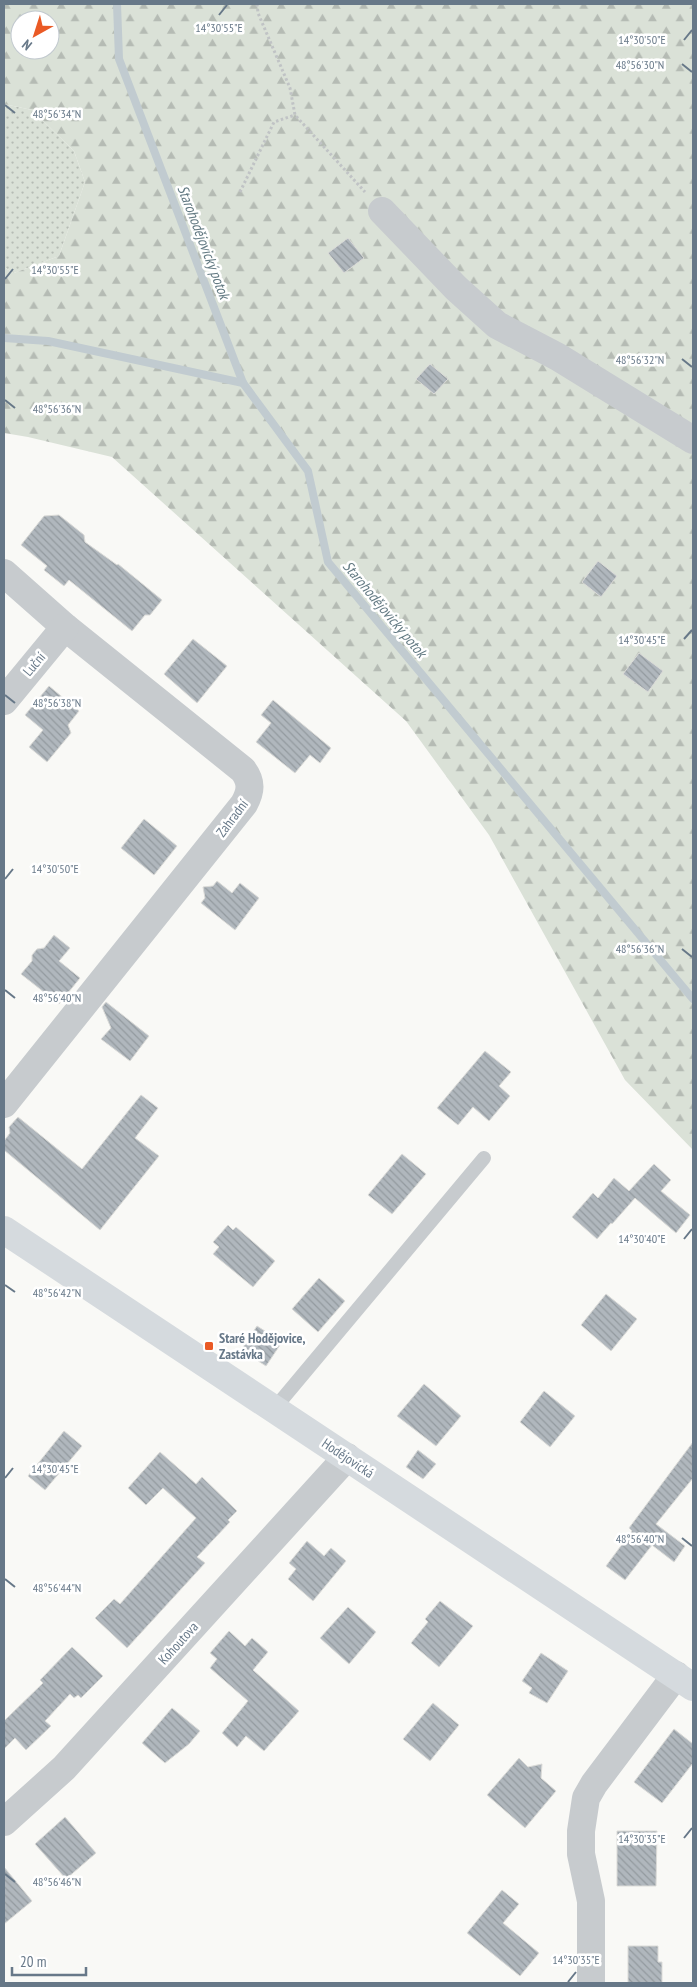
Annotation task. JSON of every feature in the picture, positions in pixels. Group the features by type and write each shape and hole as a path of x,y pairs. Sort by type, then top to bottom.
{"street":[{"path":"382,211 456,288 497,325 558,357 693,440"},
{"name":"Zahradní","path":"4,573 65,627 243,770 250,779 250,793 244,804 4,1104"},
{"name":"Luční","path":"4,701 65,627"},
{"name":"Hodějovická","path":"4,1230 684,1681"},
{"name":"Kohoutova","path":"4,1822 64,1768 347,1457"},
{"path":"591,1983 591,1901 581,1854 582,1814 586,1798 594,1784 684,1681"}],"lane":[{"path":"274,1409 484,1158"}],"path":[{"path":"257,4 258,13 290,88 295,115 382,211"},
{"path":"240,192 274,122 295,115"}],"green space":[{"path":"4,4 693,4 693,1150 625,1080 489,835 406,721 112,457 4,433 4,267 14,273 59,256 85,182 74,151 32,110 4,104"},
{"path":"4,104 32,110 74,151 85,182 59,256 14,273 4,267"}],"building":[{"path":"348,238 364,258 344,273 328,253"},
{"path":"430,364 448,379 434,394 416,379"},
{"path":"59,515 84,535 85,542 118,564 162,600 150,615 145,615 132,631 69,580 64,586 44,570 47,566 21,545 44,516"},
{"path":"598,561 617,576 601,597 582,582"},
{"path":"193,639 227,666 197,703 164,674"},
{"path":"639,653 663,671 648,692 623,674"},
{"path":"49,686 79,711 68,725 71,733 47,762 29,747 43,730 25,715"},
{"path":"273,700 331,748 320,763 310,755 295,773 256,742 271,723 261,715"},
{"path":"144,819 177,846 154,875 121,848"},
{"path":"217,881 232,893 240,883 259,898 235,930 201,903 205,898 203,887 213,886"},
{"path":"54,935 70,948 59,961 80,978 59,1004 21,974 32,961 32,955 37,949 44,948"},
{"path":"106,1002 149,1036 130,1061 101,1039 111,1028 102,1007"},
{"path":"485,1051 511,1072 499,1086 510,1096 489,1121 473,1107 458,1125 437,1108"},
{"path":"141,1095 158,1108 135,1138 159,1156 100,1230 4,1150 4,1141 10,1133 9,1127 18,1117 82,1169"},
{"path":"402,1154 426,1174 392,1214 368,1195"},
{"path":"654,1164 671,1180 661,1191 690,1215 676,1233 635,1198 597,1239 572,1217 593,1193 598,1198 614,1178 629,1191"},
{"path":"228,1225 233,1230 236,1227 275,1261 253,1287 213,1254 219,1247 213,1242"},
{"path":"319,1278 345,1301 318,1332 292,1309"},
{"path":"606,1294 637,1319 611,1351 581,1325"},
{"path":"257,1326 282,1342 266,1366 241,1350"},
{"path":"424,1384 461,1416 436,1446 397,1416"},
{"path":"544,1391 575,1416 550,1447 520,1422"},
{"path":"64,1431 82,1446 45,1490 28,1476"},
{"path":"693,1442 693,1478 656,1524 685,1546 674,1562 652,1545 625,1580 606,1566 632,1531 629,1528"},
{"path":"418,1450 436,1464 423,1479 406,1467"},
{"path":"160,1452 196,1484 202,1477 237,1511 228,1520 230,1522 197,1557 205,1563 127,1648 95,1618 114,1599 120,1604 196,1518 163,1488 146,1505 128,1488"},
{"path":"307,1541 324,1556 331,1548 346,1561 313,1601 288,1579 296,1569 289,1563"},
{"path":"440,1601 473,1626 439,1667 411,1643 428,1622 425,1619"},
{"path":"348,1607 376,1632 349,1664 320,1638"},
{"path":"229,1631 245,1646 252,1638 268,1652 253,1670 299,1711 264,1751 246,1736 237,1747 222,1733 248,1701 210,1668 217,1659 210,1653"},
{"path":"72,1647 103,1676 81,1698 78,1695 74,1698 70,1694 45,1721 51,1726 26,1750 15,1738 4,1749 4,1721 43,1683 40,1680"},
{"path":"541,1653 568,1671 547,1703 529,1693 532,1688 522,1681"},
{"path":"433,1703 459,1725 430,1761 403,1739"},
{"path":"172,1708 200,1731 189,1744 165,1763 142,1743"},
{"path":"674,1729 693,1744 693,1763 662,1803 634,1782"},
{"path":"519,1758 528,1767 542,1764 541,1778 556,1791 525,1828 487,1795"},
{"path":"65,1817 96,1853 66,1879 35,1844"},
{"path":"617,1831 657,1831 656,1886 617,1886"},
{"path":"4,1867 32,1901 4,1924"},
{"path":"502,1890 519,1904 503,1923 539,1953 520,1976 467,1933"},
{"path":"628,1946 658,1946 658,1962 662,1962 662,1983 628,1983"}],"waterway":[{"name":"Starohodějovický potok","path":"117,4 119,59 243,383 308,471 328,562 693,999"},
{"path":"4,338 48,341 243,383"}],"place":[{"name":"Staré Hodějovice, Zastávka","path":"209,1346"}]}
